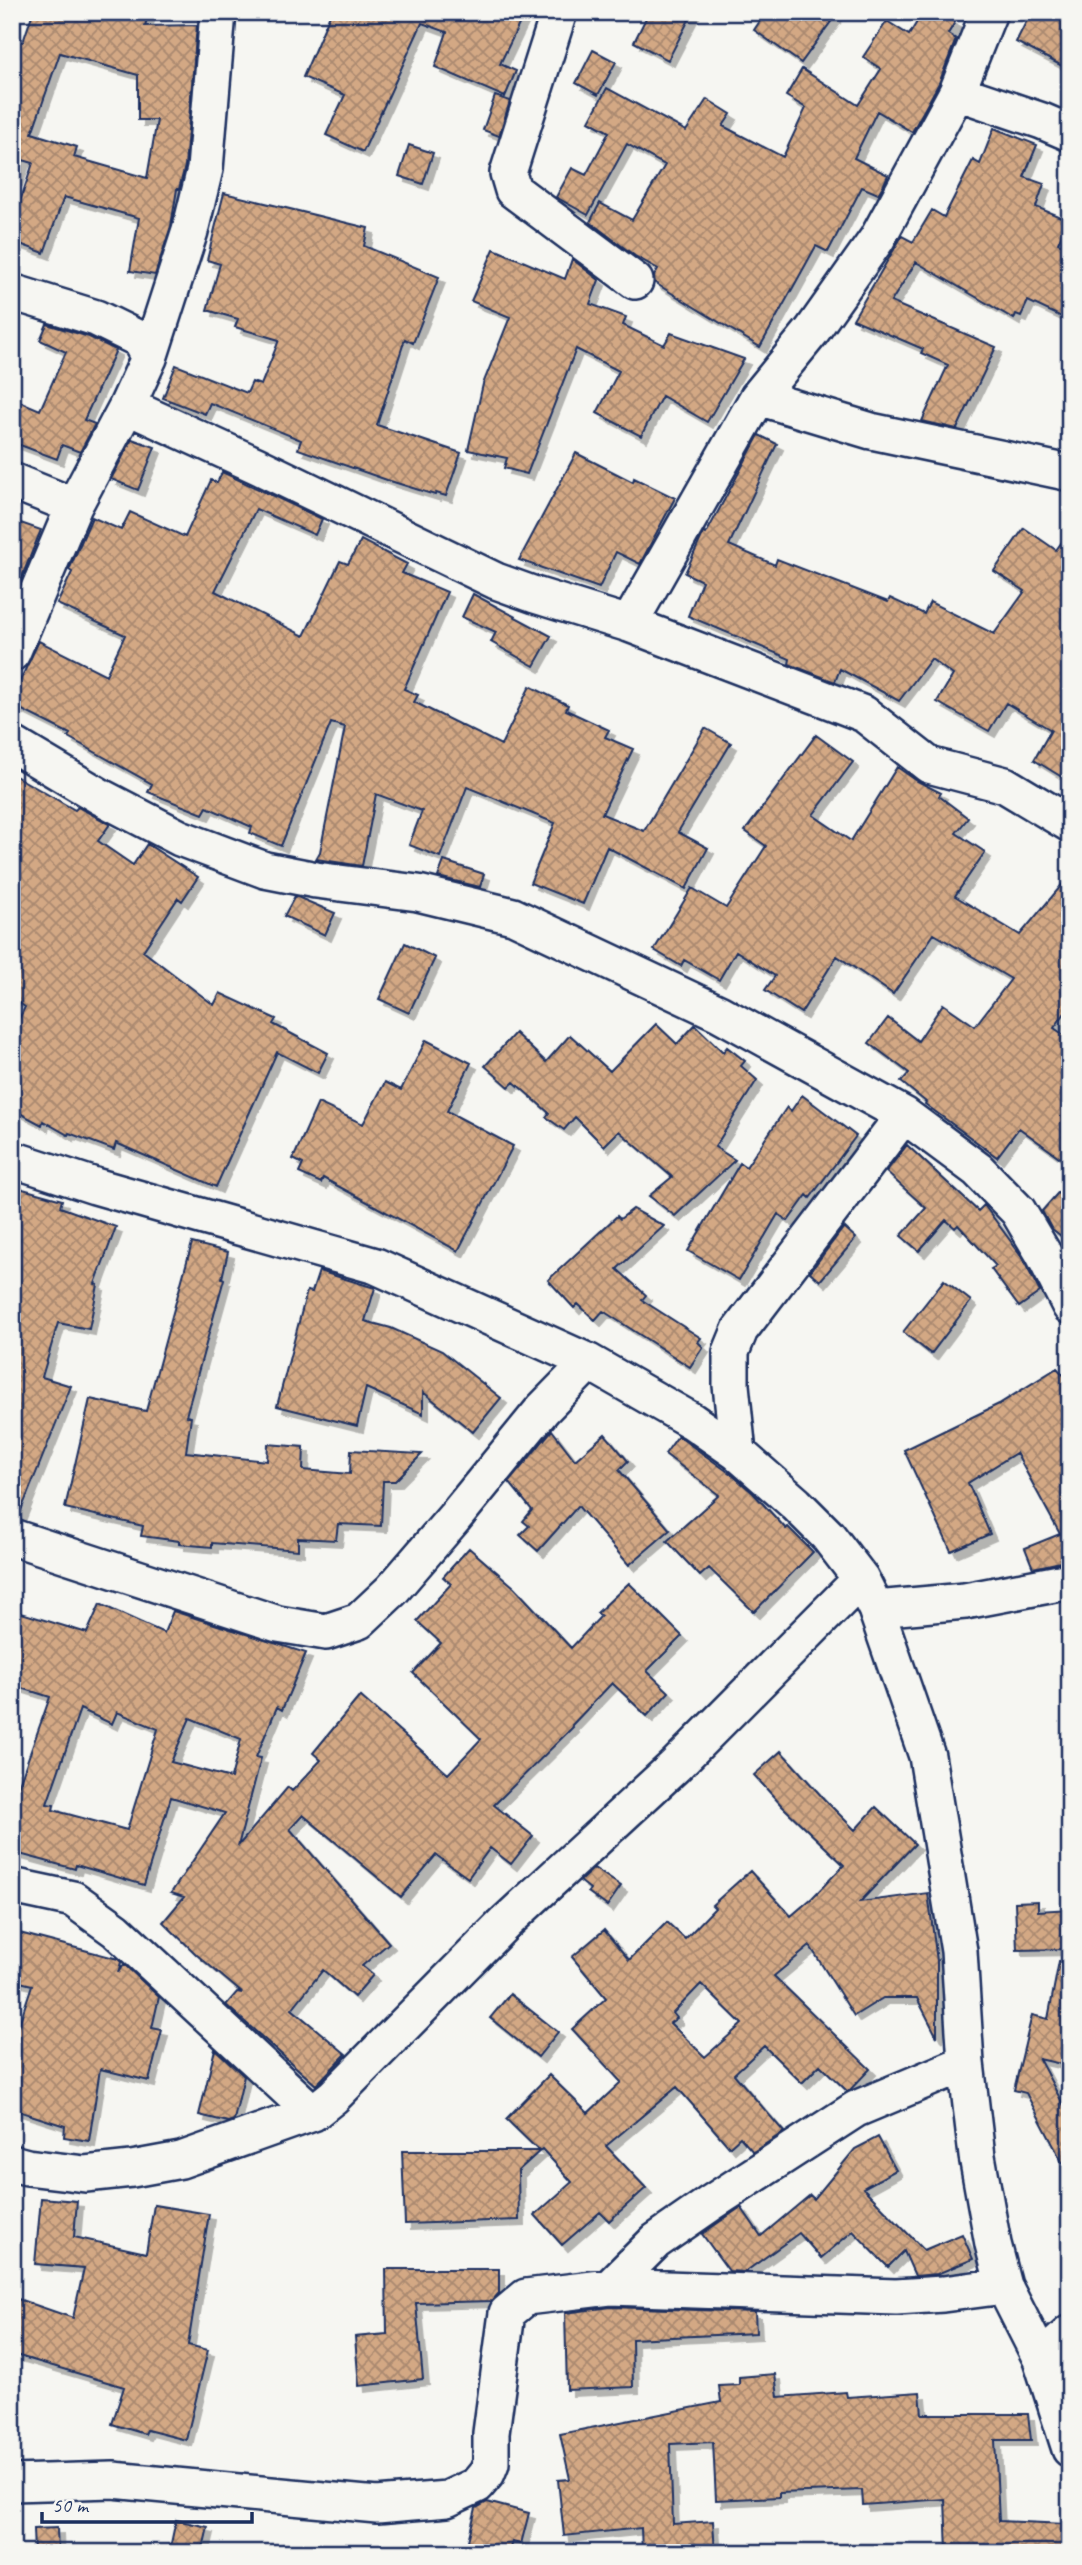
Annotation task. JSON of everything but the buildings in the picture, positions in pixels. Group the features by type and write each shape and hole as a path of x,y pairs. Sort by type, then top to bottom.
{"street":[{"path":"12,653 74,506 149,358 190,231 205,169 218,12"},
{"path":"559,12 508,173 509,182 513,190 635,281"},
{"path":"629,624 758,397 812,331 877,239 957,92 989,12"},
{"path":"957,92 1070,133"},
{"path":"12,292 96,318 139,340 149,358"},
{"path":"758,397 871,431 1070,473"},
{"path":"127,406 496,581 629,624 864,714 929,765 1005,785 1070,824"},
{"path":"12,481 74,506"},
{"path":"12,744 101,797 180,838 265,870 316,880 418,893 513,916 719,1013 904,1115 978,1170 1018,1211 1070,1306"},
{"path":"738,1453 731,1385 731,1352 740,1330 904,1115"},
{"path":"12,1159 95,1186 376,1266 589,1362 692,1421 738,1453 820,1528 869,1594 927,1756 959,1951 966,2063 977,2156 1004,2286 1041,2359 1070,2449"},
{"path":"12,1537 278,1624 326,1632 359,1621 391,1590 543,1409 589,1362"},
{"path":"12,2163 85,2174 132,2169 181,2160 313,2113 333,2097 505,1923 582,1855 675,1766 869,1594 965,1601 1070,1581"},
{"path":"12,1885 73,1899 116,1930 313,2113"},
{"path":"610,2287 656,2241 846,2115 966,2063"},
{"path":"12,2483 113,2480 377,2505 447,2499 477,2485 491,2463 491,2433 507,2314 526,2297 610,2287 896,2297 1004,2286"},
{"path":"1041,2359 1070,2333"}]}
